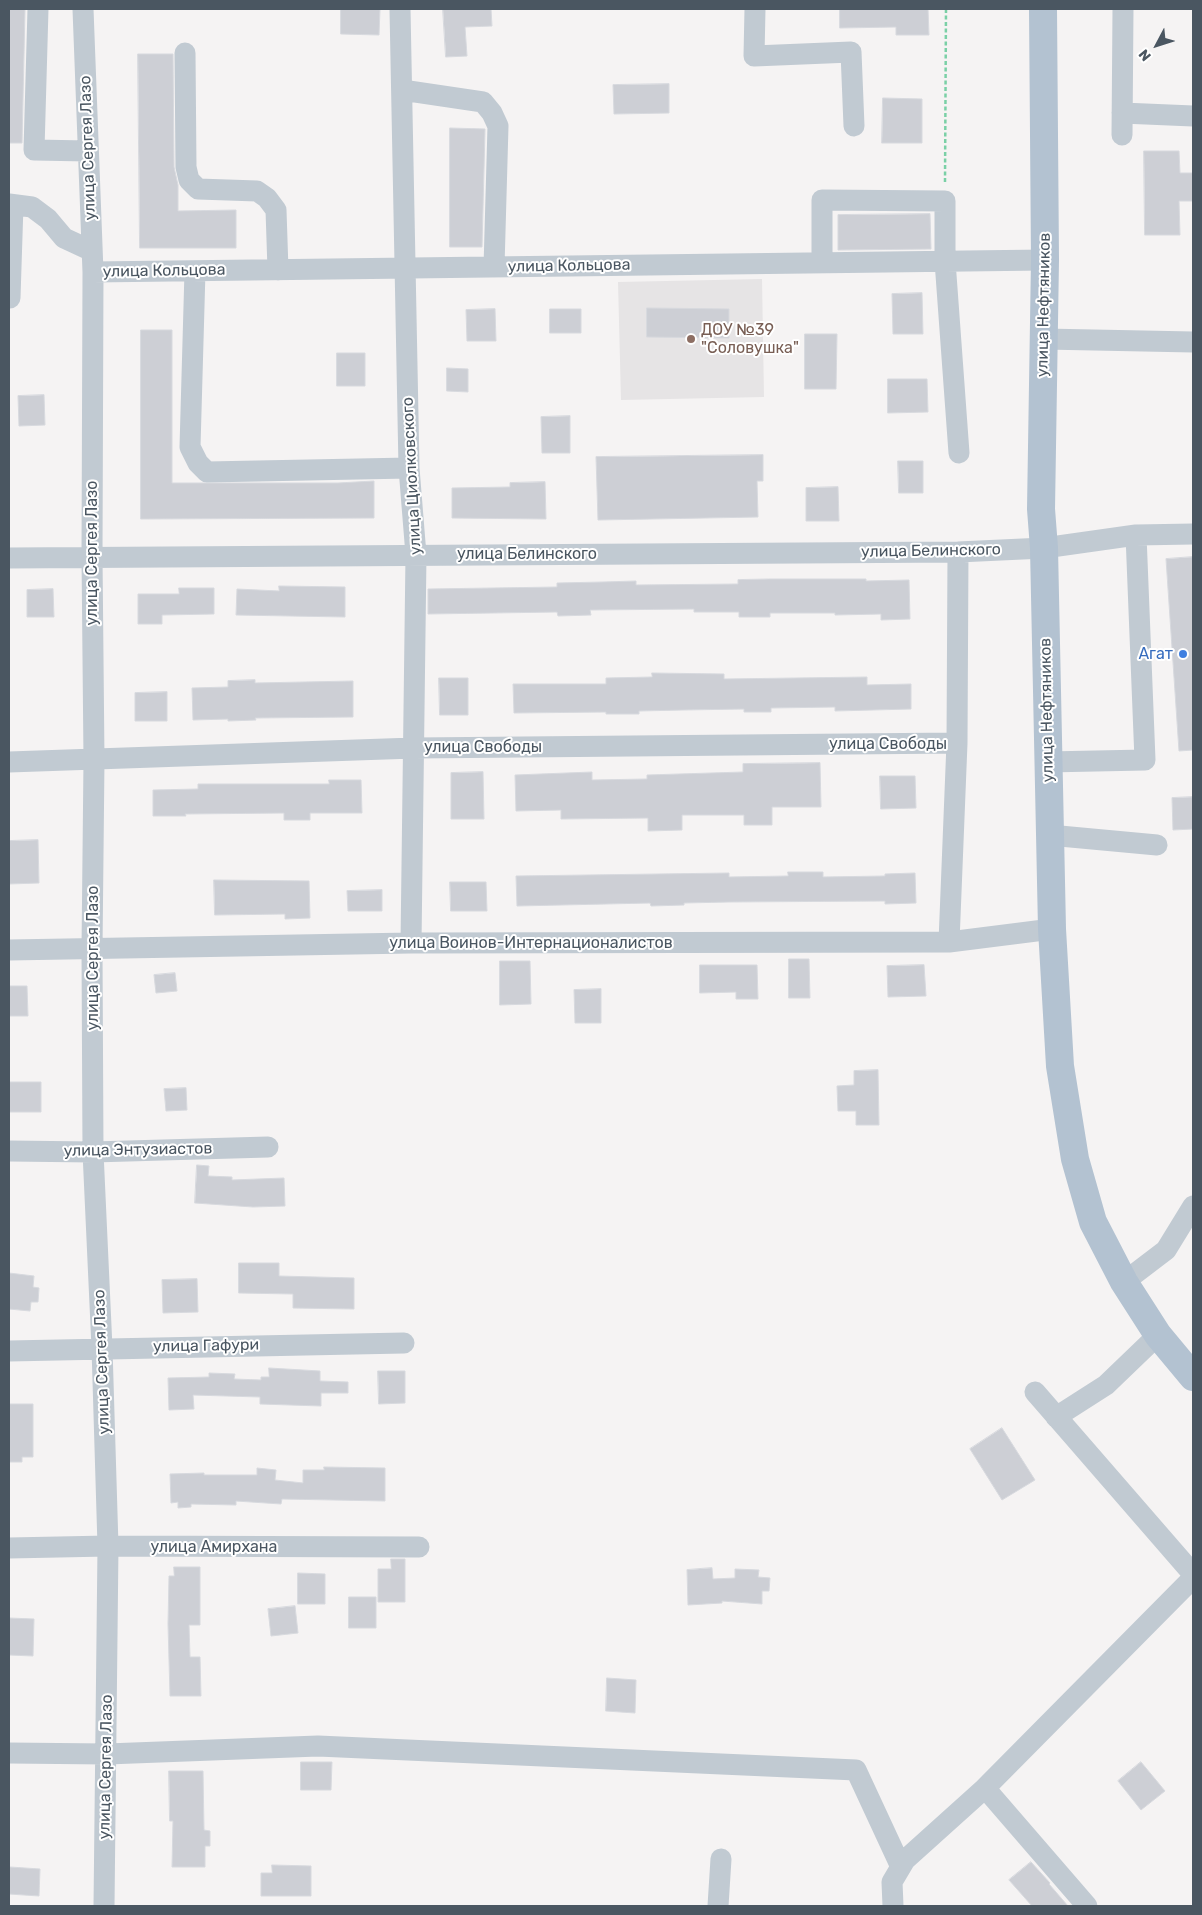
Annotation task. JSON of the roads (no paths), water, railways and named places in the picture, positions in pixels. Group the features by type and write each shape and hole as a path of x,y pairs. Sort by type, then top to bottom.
{"main road":[{"name":"улица Нефтяников","path":"1043,9 1045,260 1041,508 1044,548 1052,929 1060,1066 1076,1159 1093,1222 1124,1282 1158,1335 1193,1377"}],"street":[{"path":"38,9 34,150 88,151"},
{"name":"улица Сергея Лазо","path":"83,9 92,262 93,1152 102,1348 108,1546 104,1906"},
{"name":"улица Циолковского","path":"400,9 409,468 416,555 411,942"},
{"path":"755,9 754,56 851,52 854,126"},
{"path":"1122,135 1123,9"},
{"path":"185,52 186,167 189,180 198,188 257,191 267,198 276,210 278,270"},
{"path":"402,90 483,102 492,113 498,126 494,267"},
{"path":"1122,113 1193,116"},
{"path":"822,263 822,200 945,201 945,261 959,453"},
{"path":"9,298 11,205 32,207 48,219 64,238 92,262"},
{"name":"улица Кольцова","path":"92,262 194,270 278,270 1045,260"},
{"path":"194,270 190,447 198,463 207,472 409,468"},
{"path":"1044,339 1193,342"},
{"name":"улица Белинского","path":"9,558 958,552 1044,548 1136,535 1193,534"},
{"path":"1047,762 1145,760 1136,535"},
{"path":"949,942 957,743 958,552"},
{"name":"улица Свободы","path":"9,762 414,748 957,743"},
{"path":"1049,835 1157,845"},
{"name":"улица Воинов-Интернационалистов","path":"9,950 411,942 949,942 1052,929"},
{"name":"улица Энтузиастов","path":"9,1151 93,1152 268,1147"},
{"path":"1124,1282 1166,1250 1193,1206"},
{"path":"1056,1417 1106,1385 1158,1335"},
{"name":"улица Гафури","path":"9,1351 404,1343"},
{"path":"1035,1392 1193,1574"},
{"name":"улица Амирхана","path":"9,1548 108,1546 419,1547"},
{"path":"893,1906 892,1882 905,1860 985,1788 1193,1578"},
{"path":"9,1753 107,1754 318,1746 856,1770 901,1867"},
{"path":"985,1788 1087,1906"},
{"path":"718,1906 722,1859"}],"place":[{"name":"ДОУ №39 \"Соловушка\"","path":"691,339"},
{"name":"Агат","path":"1183,654"}]}
